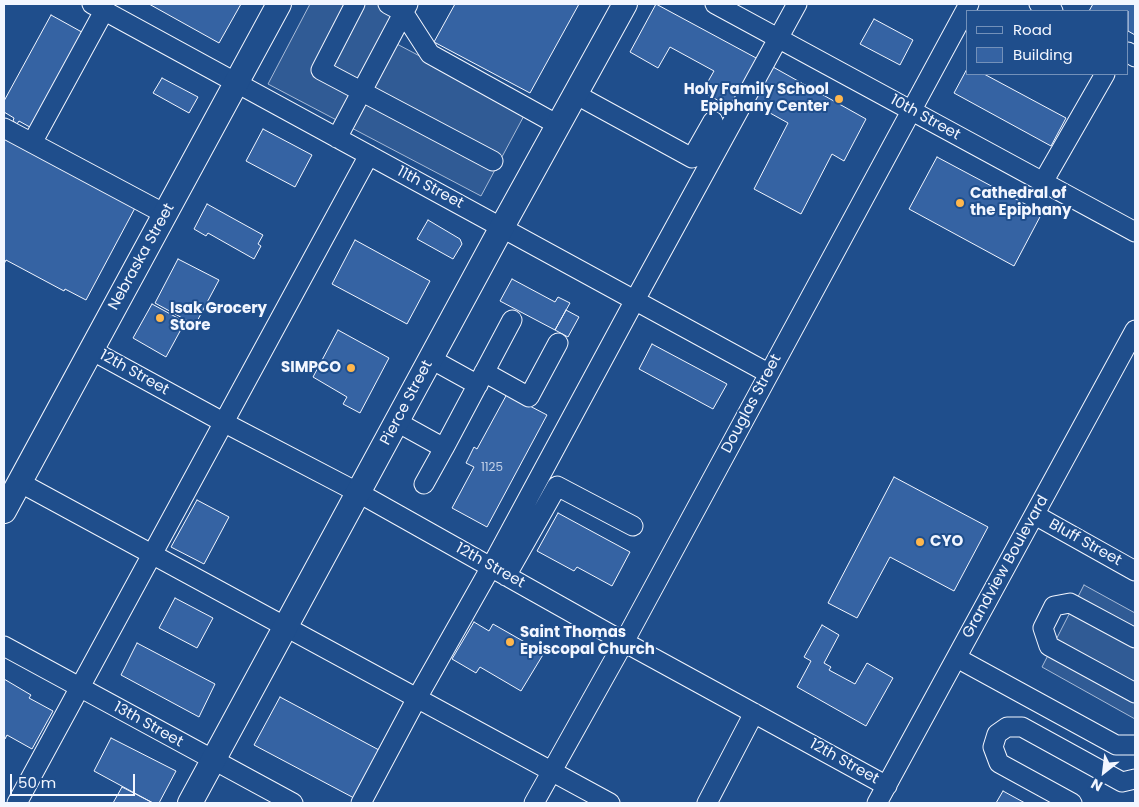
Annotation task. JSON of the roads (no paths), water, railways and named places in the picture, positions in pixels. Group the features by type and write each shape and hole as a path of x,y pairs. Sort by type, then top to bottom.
{"main road":[{"name":"Nebraska Street","path":"4,511 280,4"},
{"name":"Pierce Street","path":"190,803 625,4"}],"street":[{"path":"355,4 321,70 493,161"},
{"name":"10th Street","path":"715,4 1135,232"},
{"path":"499,572 635,300 798,4"},
{"name":"Douglas Street","path":"534,803 624,642 969,4"},
{"path":"1039,4 1051,10"},
{"path":"338,138 362,92 400,6"},
{"path":"400,6 430,54 558,125"},
{"name":"11th Street","path":"98,7 768,373"},
{"path":"32,143 98,7"},
{"path":"1043,182 1104,75"},
{"path":"575,94 692,158 713,121"},
{"path":"4,128 165,214"},
{"path":"17,803 369,155"},
{"path":"424,484 512,320"},
{"name":"Grandview Boulevard","path":"878,803 1135,330"},
{"path":"431,359 529,397 558,343"},
{"name":"12th Street","path":"91,350 359,493 624,642 887,786"},
{"path":"397,422 444,448"},
{"path":"19,482 610,803"},
{"path":"361,803 417,698 499,572 558,486 633,526"},
{"name":"Bluff Street","path":"1035,515 1135,571"},
{"path":"1135,638 1070,603 1054,606 1043,628 1050,646 1135,693"},
{"name":"13th Street","path":"4,646 293,803"},
{"path":"957,658 1116,745 1135,745"},
{"path":"706,803 754,713"},
{"path":"1072,803 999,763 993,747 996,734 1008,727 1022,727 1122,782 1135,779"}],"place":[{"name":"Holy Family School Epiphany Center","path":"839,99"},
{"name":"Cathedral of the Epiphany","path":"960,203"},
{"name":"Isak Grocery Store","path":"160,318"},
{"name":"SIMPCO","path":"351,368"},
{"name":"CYO","path":"920,542"},
{"name":"Saint Thomas Episcopal Church","path":"510,642"}]}
